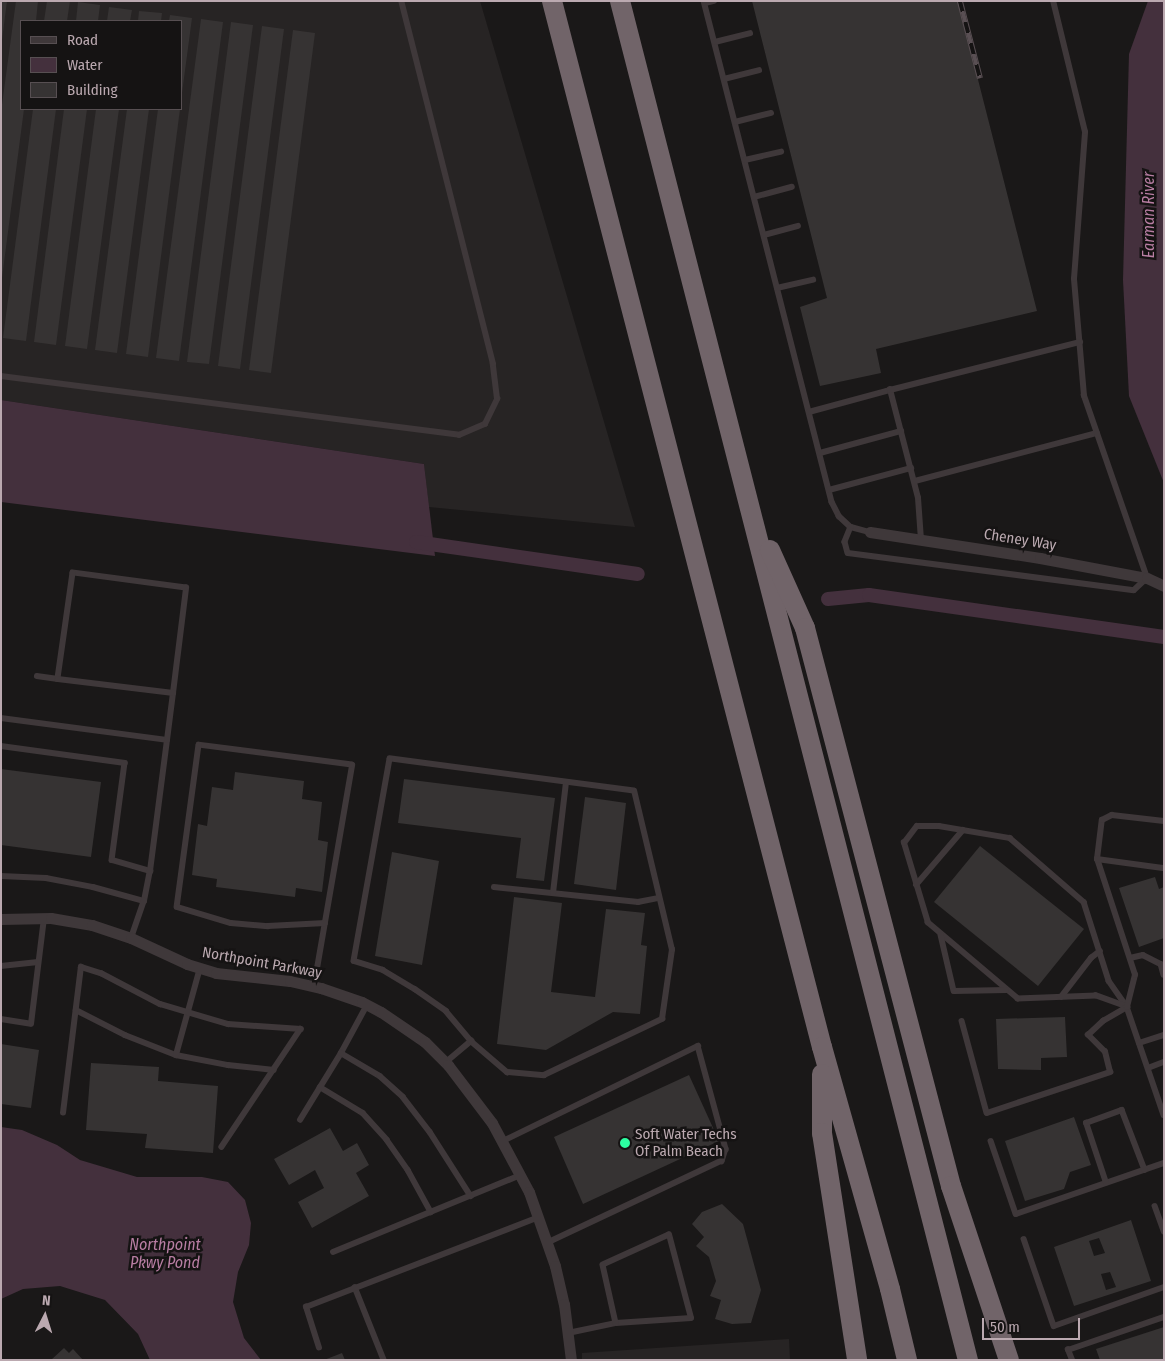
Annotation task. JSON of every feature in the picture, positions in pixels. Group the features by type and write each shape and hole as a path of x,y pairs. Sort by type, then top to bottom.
{"highway":[{"path":"552,1 822,1047 890,1289 907,1360"},
{"path":"620,1 968,1360"},
{"path":"746,498 805,628 951,1186 1010,1360"},
{"path":"822,1047 822,1132 857,1360"}],"street":[{"name":"Cheney Way","path":"870,532 1040,558 1147,578 1164,586"},
{"name":"Northpoint Parkway","path":"1,919 44,918 92,925 131,938 187,964 200,968 236,977 290,981 314,986 367,1005 399,1023 446,1062 469,1090 503,1141 521,1175 548,1243 564,1304 571,1360"}],"lane":[{"path":"1,376 459,435 485,424 496,399 493,364 401,1"},
{"path":"714,1 704,2 829,490 839,516 851,527 870,532"},
{"path":"851,527 845,542 848,553 1134,590 1147,578 1084,396 1074,278 1085,132 1053,1"},
{"path":"715,42 750,33"},
{"path":"724,79 759,70"},
{"path":"735,122 771,113"},
{"path":"745,160 781,152"},
{"path":"754,197 792,187"},
{"path":"764,235 798,226"},
{"path":"777,288 814,280"},
{"path":"809,412 1080,342"},
{"path":"890,390 915,481 921,540"},
{"path":"820,453 901,431"},
{"path":"915,481 1097,432"},
{"path":"829,490 912,468"},
{"path":"58,679 73,573 186,588 150,871 144,901 131,938"},
{"path":"37,676 173,693"},
{"path":"1,718 167,740"},
{"path":"314,986 325,923 352,765 199,745 177,907 231,923 268,926 325,923"},
{"path":"1,746 125,763 112,860 150,871"},
{"path":"390,759 634,791 660,898 672,950 662,1019 544,1075 507,1072 471,1041 446,1012 415,989 383,970 354,961 390,759"},
{"path":"553,893 566,782"},
{"path":"962,1021 987,1113 1110,1072 1105,1052 1088,1035 1103,1021 1127,1007 1135,974 1097,859 1102,820 1112,815 1164,821"},
{"path":"1127,1007 1096,996 1018,999 940,934 928,923 904,843 917,826 963,830 1010,838 1084,902 1109,981 1127,1007 1164,1115"},
{"path":"916,885 963,830"},
{"path":"1097,859 1164,868"},
{"path":"1,876 46,878 93,887 144,901"},
{"path":"494,887 638,902 660,898"},
{"path":"1,1019 31,1024 44,918"},
{"path":"940,934 954,991 1006,990"},
{"path":"1061,997 1091,958 1100,951"},
{"path":"1130,958 1143,955 1161,964 1164,975"},
{"path":"1,966 38,962"},
{"path":"63,1113 82,967 101,974 160,1004 228,1024 301,1029 222,1147"},
{"path":"176,1055 200,968"},
{"path":"300,1120 341,1053 367,1005"},
{"path":"76,1010 126,1036 176,1055 228,1065 274,1070"},
{"path":"1139,1043 1164,1035"},
{"path":"446,1062 471,1041"},
{"path":"503,1141 698,1046 726,1149 722,1161 548,1243"},
{"path":"341,1053 380,1076 403,1097 430,1132 471,1196"},
{"path":"1148,1068 1164,1062"},
{"path":"320,1087 363,1113 387,1140 408,1170 431,1212"},
{"path":"1106,1183 1086,1123 1122,1110 1145,1170"},
{"path":"991,1141 1016,1214 1164,1163"},
{"path":"333,1252 521,1175"},
{"path":"1155,1206 1164,1231"},
{"path":"319,1348 306,1307 539,1217"},
{"path":"568,1334 616,1323 691,1318 669,1235 604,1265 616,1323"},
{"path":"1024,1239 1054,1326 1164,1288"},
{"path":"355,1287 384,1360"},
{"path":"1072,1360 1068,1350 1164,1316"}],"shaded area":[{"path":"1,1 480,1 635,527 429,507 424,464 1,400"},
{"path":"789,1339 790,1360 582,1360 582,1353"}],"water":[{"name":"Earman River","path":"1148,1 1164,1 1164,483 1129,396 1123,280 1129,54"},
{"path":"1,400 424,464 435,556 1,502"},
{"name":"Northpoint Pkwy Pond","path":"1,1127 22,1130 57,1145 80,1160 137,1177 202,1177 228,1182 245,1200 251,1223 249,1245 238,1272 233,1302 244,1338 261,1360 150,1360 138,1334 105,1300 60,1286 23,1289 1,1299"}],"building":[{"path":"1,1 7,1 2,40 1,40"},
{"path":"16,1 38,1 36,20 20,20 20,110 24,110 2,278 1,112"},
{"path":"47,1 70,1 67,20 44,20"},
{"path":"752,1 958,1 1037,311 876,349 881,373 820,386 800,307 827,298"},
{"path":"78,2 100,5 98,20 76,20"},
{"path":"109,7 132,10 130,20 107,20"},
{"path":"139,11 162,13 161,20 138,20"},
{"path":"170,15 192,18 182,93 182,20 169,20"},
{"path":"201,19 223,22 179,361 156,358"},
{"path":"231,22 253,25 209,364 187,362"},
{"path":"262,26 284,29 240,369 218,366"},
{"path":"293,30 315,33 271,373 249,370"},
{"path":"33,110 56,110 26,341 3,338"},
{"path":"64,110 87,110 56,345 34,342"},
{"path":"96,110 119,110 87,349 65,346"},
{"path":"127,110 149,110 117,353 95,350"},
{"path":"158,110 180,110 148,357 126,354"},
{"path":"1,769 101,782 91,857 1,845"},
{"path":"235,772 304,781 302,799 322,802 318,840 328,842 322,892 296,888 295,897 216,887 217,879 192,875 198,824 207,826 212,787 233,790"},
{"path":"404,779 555,798 544,881 516,878 521,838 398,823"},
{"path":"585,797 626,803 616,890 574,884"},
{"path":"980,846 1084,929 1038,986 934,902"},
{"path":"392,852 439,861 422,965 375,956"},
{"path":"1155,877 1159,889 1164,887 1164,938 1139,947 1119,888"},
{"path":"514,897 562,903 551,992 595,997 606,909 645,913 641,945 647,946 640,1014 613,1012 546,1050 497,1044"},
{"path":"1065,1017 1067,1057 1041,1058 1041,1070 998,1069 996,1019"},
{"path":"1,1044 39,1050 31,1108 1,1104"},
{"path":"91,1063 159,1067 158,1081 218,1086 213,1153 145,1148 147,1134 86,1130"},
{"path":"689,1075 719,1141 583,1204 554,1137"},
{"path":"1074,1117 1091,1165 1070,1172 1064,1189 1025,1201 1005,1141"},
{"path":"330,1128 343,1151 357,1143 369,1165 356,1173 369,1196 312,1228 298,1202 324,1188 315,1170 289,1185 274,1159"},
{"path":"722,1204 743,1224 761,1290 751,1323 732,1324 715,1319 721,1300 710,1296 716,1281 709,1257 696,1246 704,1237 692,1224 702,1212"},
{"path":"1131,1220 1151,1281 1074,1306 1054,1247","holes":["1099,1238 1105,1253 1094,1256 1089,1241","1110,1272 1116,1287 1106,1290 1101,1274"]},
{"path":"1164,1327 1164,1360 1100,1360 1096,1349"},
{"path":"64,1348 69,1353 73,1349 83,1360 51,1360"},
{"path":"342,1353 345,1360 324,1360"}],"waterway":[{"path":"416,542 638,574"},
{"path":"828,599 869,595 1164,637"}],"railway":[{"path":"960,1 980,78"}],"place":[{"name":"Soft Water Techs Of Palm Beach","path":"625,1143"}]}
